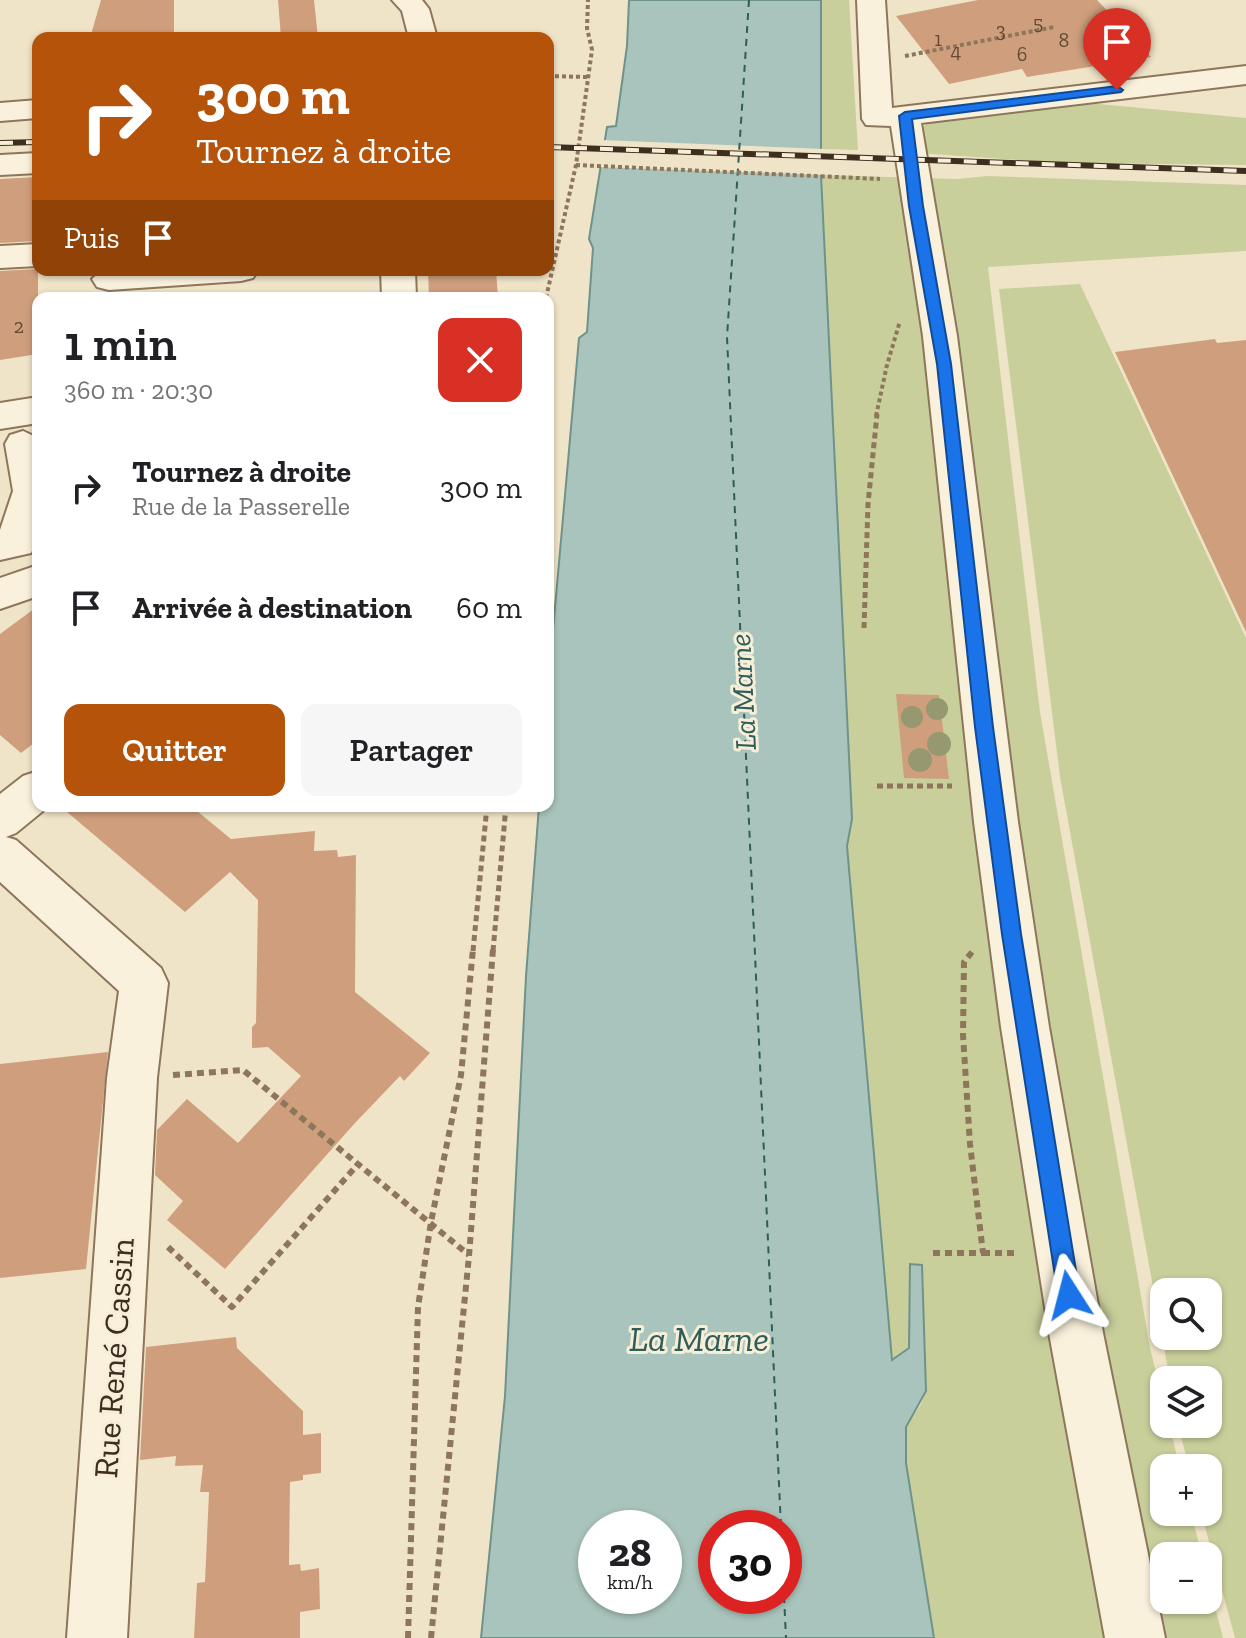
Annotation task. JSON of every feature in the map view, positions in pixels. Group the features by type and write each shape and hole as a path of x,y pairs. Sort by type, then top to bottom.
{"street":[{"path":"406,0 415,9 421,32"},
{"path":"871,0 874,63 916,206 944,364 984,727 1012,934 1074,1325 1135,1638"},
{"path":"891,117 1246,75"},
{"path":"0,112 32,109"},
{"path":"0,165 32,163"},
{"path":"0,257 32,255"},
{"path":"109,282 175,276"},
{"path":"0,545 17,543 32,491 15,435 32,417"},
{"path":"0,594 32,582"},
{"path":"0,820 32,794"},
{"name":"Rue René Cassin","path":"0,854 144,983 132,1078 97,1638"}],"path":[{"path":"554,263 576,165 592,50 587,28 588,0"},
{"path":"874,63 1054,27"},
{"path":"554,76 587,77"},
{"path":"576,165 856,177"},
{"path":"864,628 868,602 868,507 875,441 896,332 899,322 906,316"},
{"path":"877,786 948,786"},
{"path":"408,1638 418,1307 431,1222 461,1075 486,812"},
{"path":"431,1638 469,1256 481,1075 505,812"},
{"path":"974,948 964,962 964,1060 967,1118 983,1253"},
{"path":"132,1078 243,1070 469,1256"},
{"path":"121,1247 161,1242 232,1307 359,1163"},
{"path":"933,1253 1017,1253"}],"green space":[{"path":"821,0 849,0 858,150 820,149"},
{"path":"1078,102 1246,118 1246,165 1062,163 917,153 919,130 933,119"},
{"path":"821,175 957,179 987,176 1246,185 1246,251 988,267 1040,712 1154,1366 1150,1366 1150,1438 1172,1438 1176,1454 1150,1454 1150,1526 1194,1526 1198,1542 1150,1542 1150,1614 1217,1614 1223,1638 933,1638 905,1464 906,1427 926,1391 922,1265 910,1265 909,1349 892,1360 847,846 852,819 841,675"},
{"path":"1080,284 1246,638 1246,1638 1235,1638 1222,1590 1222,1542 1209,1542 1205,1526 1222,1526 1222,1454 1186,1454 1182,1438 1222,1438 1222,1366 1167,1366 1165,1350 1222,1350 1222,1278 1151,1278 1060,777 999,289"}],"water":[{"name":"La Marne","path":"629,0 821,0 821,175 852,819 847,846 892,1360 909,1348 910,1264 922,1265 926,1391 906,1427 906,1463 934,1638 481,1638 505,1396 526,976 539,812 554,812 554,619 579,338 587,332 593,248 589,239 607,127 616,126 627,46"}],"pier":[{"path":"601,140 824,149 825,175 596,167"}],"building":[{"path":"101,0 174,0 174,32 92,32"},
{"path":"278,0 314,0 317,32 281,32"},
{"path":"978,0 1097,0 1151,57 1027,77 1022,69 949,84 896,16"},
{"path":"32,177 32,241 0,243 0,179"},
{"path":"32,269 32,276 38,276 38,292 32,292 32,355 0,360 0,271"},
{"path":"428,276 496,276 498,292 429,292"},
{"path":"1215,339 1217,343 1246,340 1246,632 1115,352"},
{"path":"32,610 32,745 21,753 0,735 0,634"},
{"path":"896,694 939,695 949,779 904,778"},
{"path":"67,812 198,812 231,839 315,831 314,851 337,850 338,857 356,855 355,992 430,1053 404,1081 400,1076 355,1123 225,1269 167,1220 183,1201 155,1175 157,1130 187,1099 238,1143 301,1076 268,1047 252,1048 252,1027 256,1023 258,900 230,872 185,912"},
{"path":"108,1052 86,1269 0,1278 0,1064"},
{"path":"236,1337 237,1348 303,1411 303,1435 321,1433 321,1473 303,1475 303,1480 290,1482 289,1565 300,1564 301,1571 319,1568 320,1609 300,1612 300,1638 194,1638 197,1583 205,1582 209,1492 200,1492 203,1465 175,1466 176,1456 140,1460 146,1347"}],"ferry route":[{"path":"749,0 727,337 780,1510"},
{"path":"785,1614 786,1638"}],"railway":[{"path":"0,143 32,142"},
{"path":"554,147 1246,171"}],"route":[{"path":"1069,1295 1012,934 984,727 944,364 916,206 905,116 1117,90"}]}
